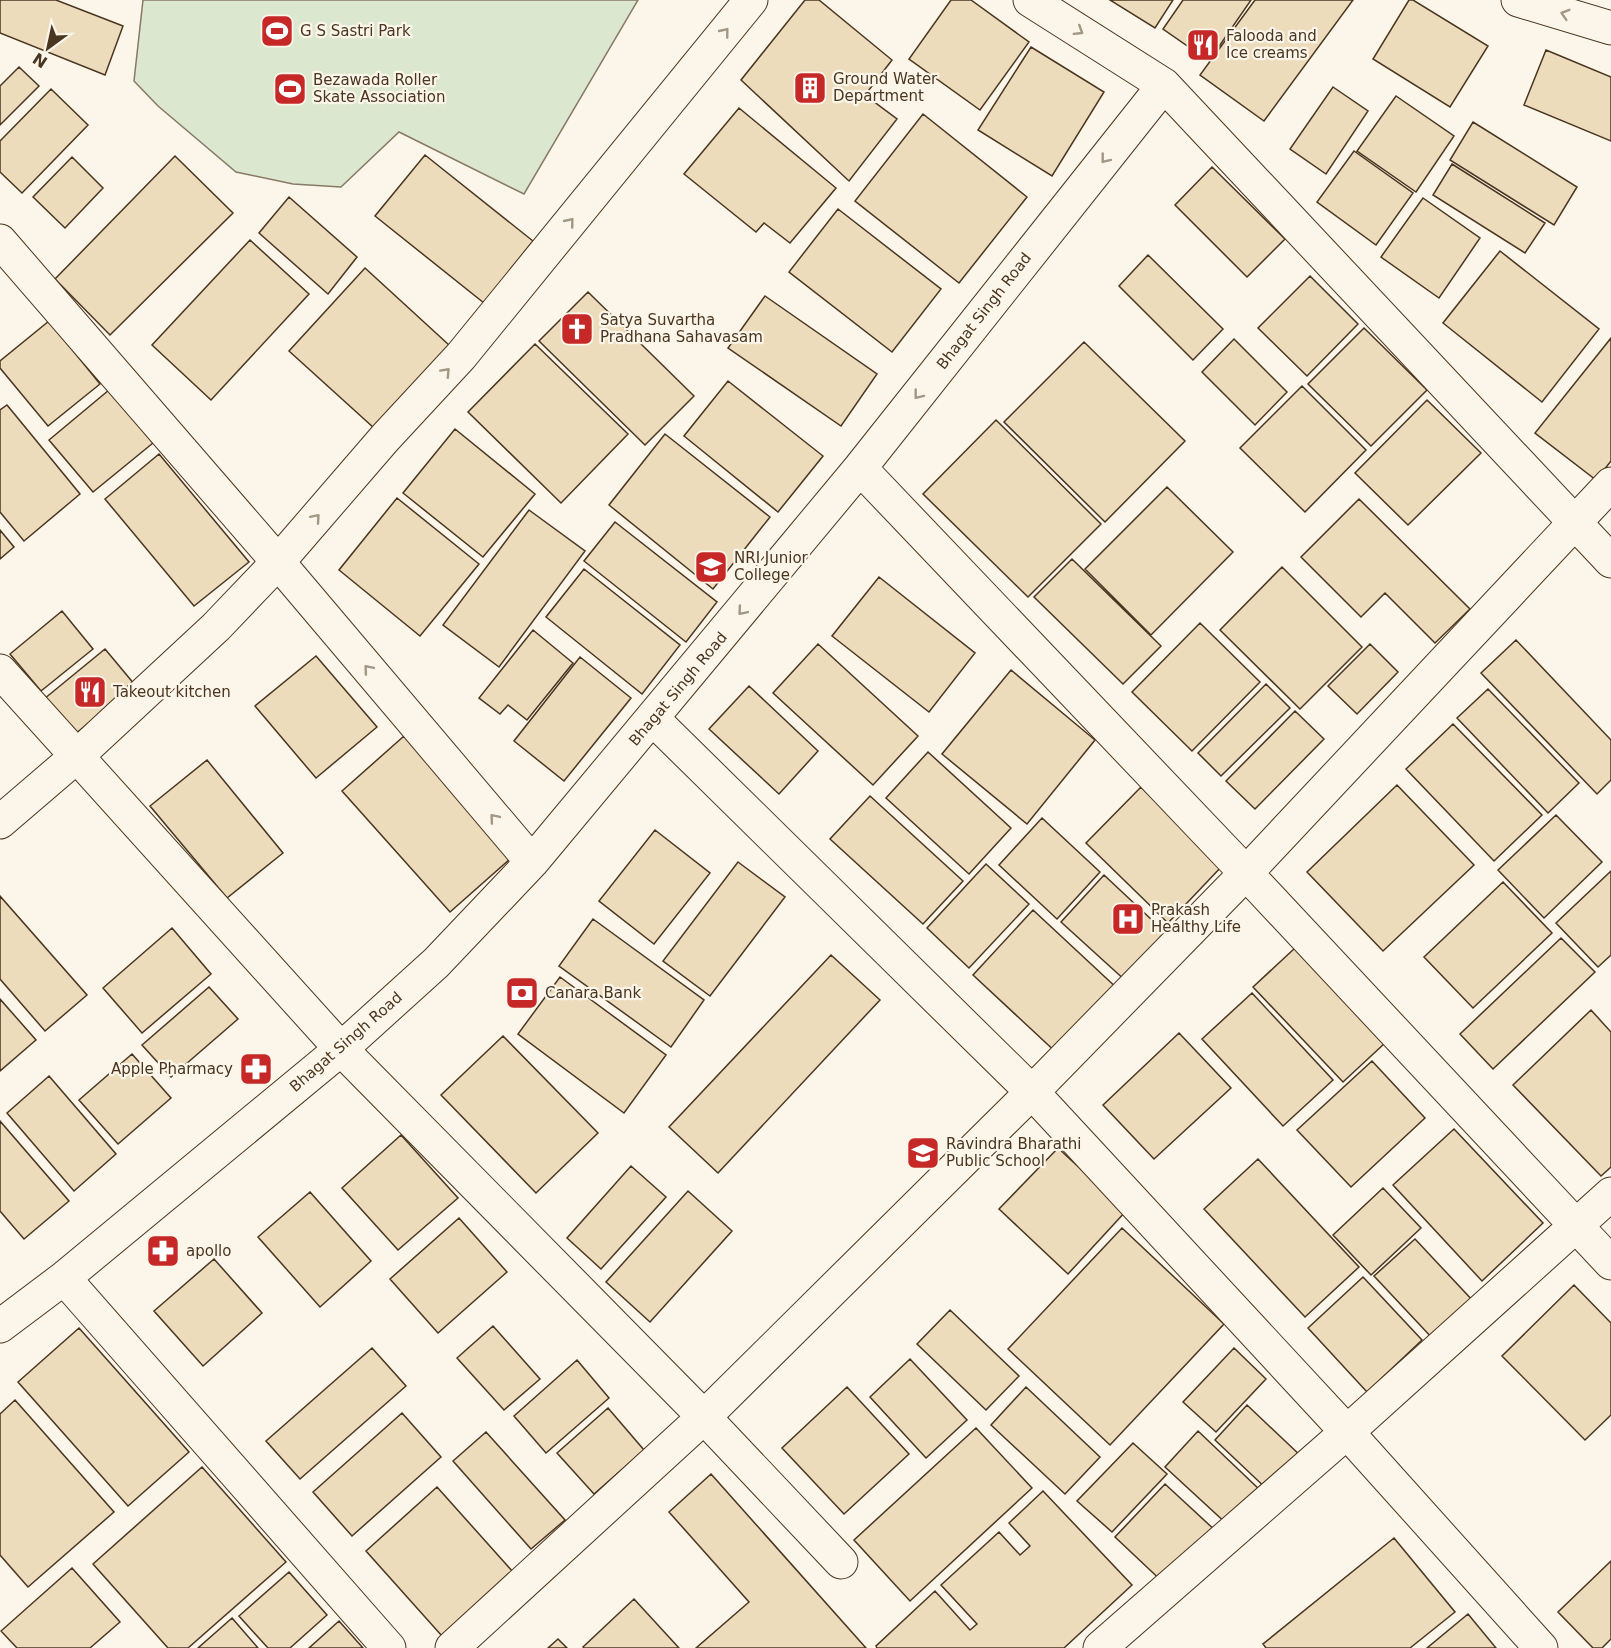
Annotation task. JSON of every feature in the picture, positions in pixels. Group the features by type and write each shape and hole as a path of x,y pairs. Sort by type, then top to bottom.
{"street":[{"path":"0,822 78,756 216,627 278,562 385,438 461,356 751,0"},
{"path":"1030,0 1164,85 1611,561"},
{"path":"1518,0 1611,28"},
{"name":"Bhagat Singh Road","path":"0,1326 64,1278 341,1048 436,963 532,862 860,468 1164,85"},
{"path":"6,261 278,562 532,862"},
{"path":"860,468 1246,873 1611,1263"},
{"path":"452,1648 704,1417 1032,1092 1246,873 1611,484"},
{"path":"0,671 341,1048 704,1417 841,1562"},
{"path":"653,719 1032,1092 1347,1432 1541,1648"},
{"path":"1100,1648 1347,1432 1611,1194"},
{"path":"64,1278 389,1648"}],"green space":[{"path":"143,0 638,0 524,194 399,132 341,187 293,184 236,172 158,106 134,81"}],"building":[{"path":"0,0 56,0 123,26 105,75 0,33"},
{"name":"Ground Water Department","path":"805,0 819,0 892,60 865,95 897,119 849,181 741,80"},
{"path":"951,0 971,0 1029,42 980,110 909,59"},
{"path":"1110,0 1173,0 1155,28"},
{"name":"Falooda and Ice creams","path":"1183,0 1251,0 1209,61 1163,29"},
{"path":"1255,0 1353,0 1264,121 1200,75"},
{"path":"1409,0 1413,0 1488,46 1450,107 1373,59"},
{"path":"1031,47 1104,92 1052,176 978,130"},
{"path":"1546,50 1611,77 1611,141 1524,105"},
{"path":"19,67 39,86 0,125 0,86"},
{"path":"1333,87 1368,111 1326,174 1290,149"},
{"path":"51,89 88,125 22,193 0,172 0,141"},
{"path":"1396,96 1454,136 1416,192 1357,151"},
{"path":"739,108 836,188 790,243 764,223 756,232 684,174"},
{"path":"923,114 1027,197 959,283 855,201"},
{"path":"1473,122 1577,187 1554,225 1450,160"},
{"path":"1354,151 1413,193 1376,245 1317,202"},
{"path":"425,155 533,241 484,303 375,216"},
{"path":"175,156 233,213 110,335 55,279"},
{"path":"72,157 103,188 65,228 33,197"},
{"path":"1452,164 1545,223 1525,253 1433,195"},
{"path":"1212,167 1285,239 1247,277 1175,205"},
{"path":"289,197 357,257 328,294 259,233"},
{"path":"1423,198 1480,238 1439,298 1381,257"},
{"path":"838,209 941,289 892,352 789,272"},
{"path":"250,240 309,294 211,400 152,345"},
{"path":"1500,251 1599,329 1542,402 1443,323"},
{"path":"1148,255 1223,329 1193,360 1119,286"},
{"path":"365,268 461,356 385,438 289,351"},
{"path":"1310,276 1358,324 1307,376 1258,328"},
{"path":"588,292 694,396 645,445 539,341"},
{"path":"765,296 877,374 841,426 728,348"},
{"path":"49,321 100,384 48,426 0,368 0,361"},
{"path":"1364,328 1427,390 1371,446 1308,384"},
{"path":"1611,338 1611,461 1596,480 1535,433"},
{"path":"1234,339 1287,392 1255,425 1202,372"},
{"path":"1084,342 1185,441 1105,522 1004,422"},
{"path":"535,344 628,434 561,503 468,412"},
{"path":"728,381 823,456 778,512 684,436"},
{"path":"1302,386 1366,450 1305,512 1240,448"},
{"path":"109,390 153,443 93,492 49,440"},
{"path":"1427,400 1481,453 1408,525 1355,473"},
{"path":"7,405 80,494 24,541 0,512 0,410"},
{"path":"996,420 1101,524 1028,597 923,494"},
{"path":"455,429 535,494 483,557 403,493"},
{"path":"665,434 770,517 713,589 609,505"},
{"path":"159,454 249,562 194,606 105,499"},
{"path":"1167,487 1233,552 1151,635 1085,569"},
{"path":"397,498 479,564 420,636 339,570"},
{"path":"1359,499 1470,609 1435,643 1385,593 1361,617 1301,557"},
{"path":"529,510 585,551 499,667 443,625"},
{"path":"615,522 717,602 686,642 584,561"},
{"path":"0,530 14,547 0,559"},
{"path":"1072,559 1161,646 1123,684 1034,597"},
{"path":"1282,567 1362,647 1300,709 1220,630"},
{"path":"584,569 680,645 642,694 546,617"},
{"path":"879,577 975,653 929,712 832,636"},
{"path":"62,611 93,649 41,691 10,654"},
{"path":"1200,623 1260,682 1192,751 1132,692"},
{"path":"533,630 573,663 527,720 508,705 500,714 479,698"},
{"path":"1516,640 1611,740 1611,780 1597,794 1481,673"},
{"path":"818,644 918,736 873,785 773,693"},
{"path":"1370,644 1398,672 1357,714 1328,686"},
{"name":"Takeout kitchen","path":"105,649 135,685 74,735 44,699"},
{"path":"316,656 377,727 316,778 255,706"},
{"path":"580,657 631,698 564,781 514,741"},
{"path":"1011,670 1095,740 1027,824 942,754"},
{"path":"1266,684 1290,708 1221,776 1198,753"},
{"path":"749,686 818,751 779,794 709,729"},
{"path":"1488,689 1579,783 1548,813 1457,718"},
{"path":"1295,711 1324,739 1255,809 1226,781"},
{"path":"1453,724 1542,815 1494,861 1406,769"},
{"path":"404,736 511,858 450,912 342,791"},
{"path":"928,752 1011,828 969,874 886,798"},
{"path":"207,760 283,853 227,898 150,806"},
{"path":"1397,785 1474,865 1383,951 1307,872"},
{"path":"1141,787 1223,865 1168,923 1086,843"},
{"path":"870,796 963,881 923,924 830,839"},
{"path":"1556,815 1602,862 1544,918 1498,870"},
{"path":"1042,818 1100,872 1057,919 999,865"},
{"path":"655,830 710,873 654,944 599,901"},
{"path":"738,862 785,897 710,996 663,961"},
{"path":"986,864 1029,904 969,968 927,928"},
{"path":"1611,871 1611,955 1598,967 1556,923"},
{"path":"1104,875 1169,936 1127,982 1061,922"},
{"path":"1503,882 1552,933 1473,1008 1424,957"},
{"path":"0,896 87,995 45,1031 0,979"},
{"path":"1033,910 1120,991 1060,1056 973,975"},
{"path":"593,919 704,1000 671,1047 559,966"},
{"path":"172,928 211,974 142,1033 103,988"},
{"path":"1561,938 1595,972 1493,1069 1460,1034"},
{"path":"1295,948 1385,1043 1343,1082 1253,987"},
{"path":"831,955 880,1000 718,1173 669,1127"},
{"path":"560,977 666,1055 624,1113 518,1034"},
{"path":"209,987 238,1019 171,1077 142,1045"},
{"path":"1252,993 1333,1080 1283,1126 1202,1039"},
{"path":"0,999 36,1040 0,1071"},
{"path":"1591,1010 1611,1032 1611,1167 1601,1176 1513,1085"},
{"path":"1179,1033 1231,1088 1154,1159 1103,1105"},
{"path":"503,1036 598,1133 536,1193 441,1095"},
{"path":"132,1054 171,1098 118,1144 79,1100"},
{"path":"1372,1061 1425,1118 1351,1187 1297,1130"},
{"path":"49,1076 116,1154 74,1191 7,1113"},
{"path":"0,1121 69,1201 24,1239 0,1211"},
{"path":"1454,1129 1543,1223 1482,1281 1393,1185"},
{"path":"401,1135 458,1198 398,1250 342,1188"},
{"path":"1058,1148 1126,1211 1068,1274 999,1209"},
{"path":"1258,1159 1359,1267 1305,1317 1204,1209"},
{"path":"631,1166 666,1197 601,1269 567,1238"},
{"path":"1383,1188 1421,1228 1371,1275 1333,1235"},
{"path":"688,1191 732,1231 650,1322 606,1282"},
{"path":"310,1192 371,1261 320,1307 258,1237"},
{"path":"459,1218 507,1272 438,1333 390,1279"},
{"path":"1122,1228 1224,1324 1110,1445 1008,1349"},
{"path":"1415,1239 1475,1303 1434,1340 1374,1276"},
{"path":"214,1259 262,1313 203,1366 154,1311"},
{"path":"1363,1277 1422,1340 1367,1392 1308,1328"},
{"path":"1574,1285 1611,1323 1611,1415 1585,1440 1502,1356"},
{"path":"950,1310 1019,1376 986,1410 917,1344"},
{"path":"493,1326 540,1379 504,1410 457,1358"},
{"path":"79,1328 189,1452 128,1506 18,1382"},
{"path":"372,1348 406,1386 300,1479 266,1441"},
{"path":"1234,1348 1266,1379 1216,1432 1183,1402"},
{"path":"910,1359 967,1420 926,1458 870,1397"},
{"path":"577,1360 609,1398 546,1453 514,1416"},
{"path":"847,1387 909,1454 844,1514 782,1448"},
{"path":"1026,1387 1100,1457 1065,1494 991,1425"},
{"path":"15,1400 114,1512 28,1587 0,1555 0,1414"},
{"path":"1247,1405 1303,1458 1271,1493 1215,1440"},
{"path":"608,1408 644,1450 594,1494 557,1453"},
{"path":"402,1413 441,1457 352,1536 313,1492"},
{"path":"976,1428 1032,1488 910,1601 854,1540"},
{"path":"1198,1431 1261,1491 1228,1525 1165,1467"},
{"path":"486,1432 565,1520 531,1549 453,1461"},
{"path":"1133,1443 1167,1474 1112,1532 1077,1501"},
{"path":"202,1467 286,1562 188,1648 168,1648 93,1564"},
{"path":"711,1474 866,1648 696,1648 749,1602 669,1512"},
{"path":"1165,1484 1218,1533 1168,1587 1115,1537"},
{"path":"437,1487 522,1582 450,1645 366,1551"},
{"path":"1043,1491 1132,1585 1064,1648 877,1648 876,1646 935,1591 970,1630 977,1624 941,1585 999,1532 1020,1555 1030,1546 1009,1523"},
{"path":"1394,1538 1455,1612 1410,1648 1266,1648 1263,1644"},
{"path":"1611,1561 1611,1639 1602,1648 1593,1648 1558,1612"},
{"path":"72,1568 120,1622 90,1648 17,1648 1,1631"},
{"path":"289,1572 327,1615 290,1648 268,1648 239,1616"},
{"path":"634,1599 679,1648 583,1647"},
{"path":"1468,1614 1496,1648 1427,1648"},
{"path":"232,1618 258,1648 198,1648"},
{"path":"339,1621 363,1648 309,1648"},
{"path":"558,1639 567,1648 548,1648"}],"place":[{"name":"G S Sastri Park","path":"277,31"},
{"name":"Falooda and Ice creams","path":"1203,45"},
{"name":"Ground Water Department","path":"810,88"},
{"name":"Bezawada Roller Skate Association","path":"290,89"},
{"name":"Satya Suvartha Pradhana Sahavasam","path":"577,329"},
{"name":"NRI Junior College","path":"711,567"},
{"name":"Takeout kitchen","path":"90,692"},
{"name":"Prakash Healthy Life","path":"1128,919"},
{"name":"Canara Bank","path":"522,993"},
{"name":"Apple Pharmacy","path":"256,1069"},
{"name":"Ravindra Bharathi Public School","path":"923,1153"},
{"name":"apollo","path":"163,1251"}]}
